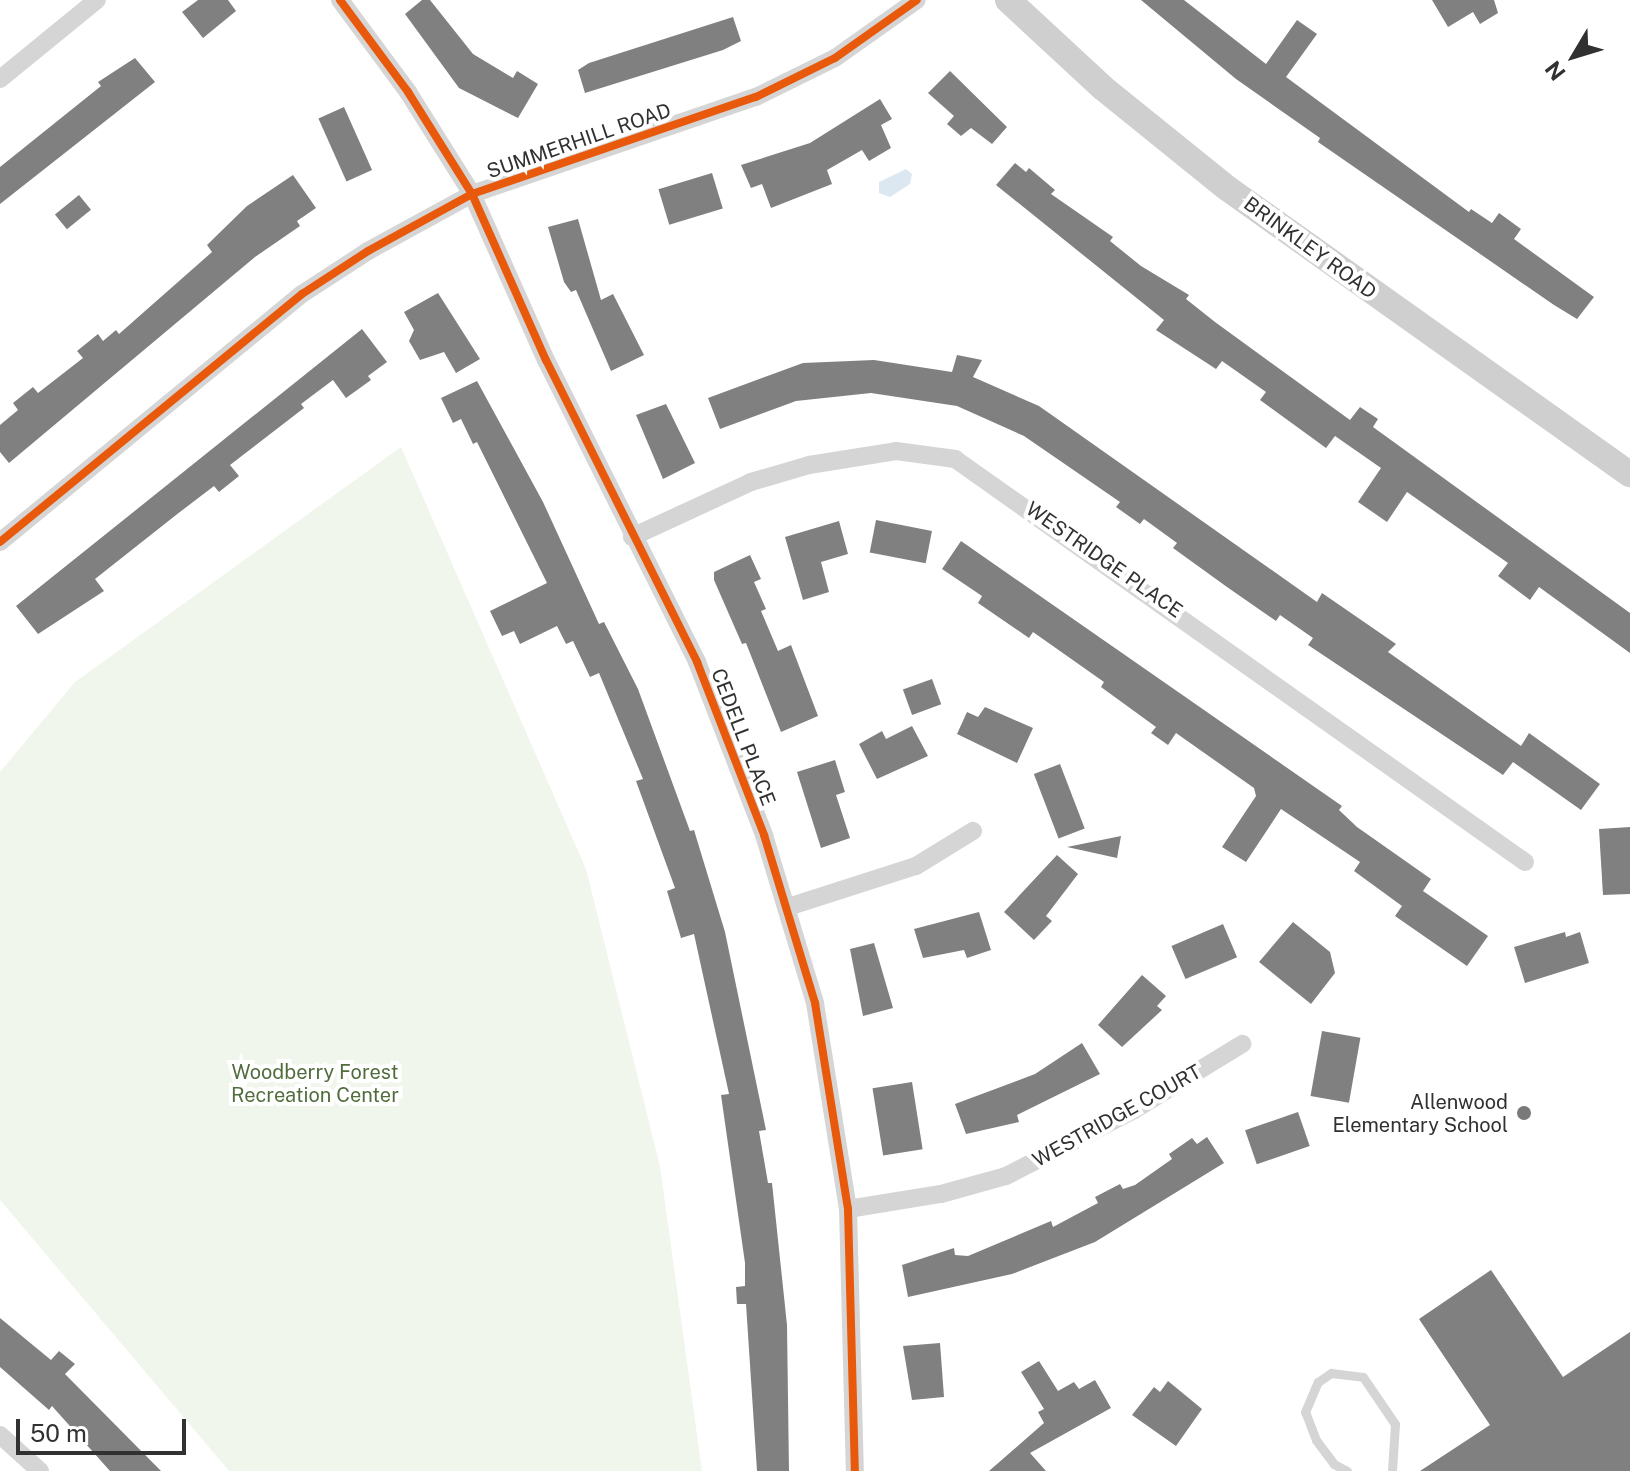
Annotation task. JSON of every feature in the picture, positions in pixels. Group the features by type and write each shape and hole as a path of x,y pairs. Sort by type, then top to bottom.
{"main road":[{"name":"BRINKLEY ROAD","path":"1008,0 1103,88 1227,188 1630,474"}],"street":[{"path":"1,76 97,0"},
{"name":"CEDELL PLACE","path":"340,0 408,92 472,194 723,724 788,907 815,1003 848,1209 855,1471"},
{"name":"SUMMERHILL ROAD","path":"0,542 302,294 472,194 756,97 857,45 917,0"},
{"name":"WESTRIDGE PLACE","path":"632,537 751,482 809,465 896,451 955,459 1525,862"},
{"path":"788,907 916,866 973,831"},
{"name":"WESTRIDGE COURT","path":"848,1209 941,1194 1006,1176 1134,1110 1242,1044"},
{"path":"0,1435 40,1471"}],"lane":[{"path":"1347,1471 1334,1464 1316,1440 1305,1412 1318,1382 1331,1373 1363,1377 1395,1424 1398,1439 1392,1471"}],"green space":[{"name":"Woodberry Forest Recreation Center","path":"401,447 586,869 660,1166 702,1471 229,1471 0,1200 0,772 75,682"}],"shaded area":[{"path":"906,169 912,174 910,184 890,197 879,193 879,182"}],"building":[{"path":"198,0 228,0 236,11 203,38 182,12"},
{"path":"422,0 430,0 473,54 513,78 517,71 538,84 518,118 459,88 405,14"},
{"path":"1141,0 1184,0 1266,64 1297,20 1317,34 1286,77 1469,212 1471,209 1492,223 1499,213 1521,229 1514,239 1594,297 1577,319 1554,305 1318,142 1320,138 1236,79"},
{"path":"1432,0 1494,0 1498,13 1480,24 1473,12 1448,27"},
{"path":"733,17 741,41 723,50 585,93 578,70 589,63"},
{"path":"135,58 155,82 0,204 0,167 101,86 98,82"},
{"path":"950,71 1007,127 992,144 971,128 961,136 947,124 954,116 928,93"},
{"path":"880,99 892,119 881,125 891,148 869,161 862,150 827,170 832,184 771,208 762,184 751,188 741,165 810,143"},
{"path":"344,107 372,170 346,181 318,118"},
{"path":"1015,163 1026,172 1029,168 1055,190 1051,194 1113,237 1110,241 1141,266 1189,295 1186,299 1215,322 1350,420 1360,407 1378,419 1373,427 1630,613 1630,653 1539,587 1530,600 1498,576 1508,563 1407,492 1387,522 1358,502 1381,468 1335,436 1326,448 1260,400 1266,392 1222,361 1216,369 1156,330 1164,320 996,185"},
{"path":"712,173 723,208 669,225 658,189"},
{"path":"293,175 316,208 297,221 300,226 255,257 9,463 0,452 0,425 18,410 13,403 33,387 38,393 83,358 77,351 98,334 103,341 116,330 119,334 212,252 207,245 247,206"},
{"path":"79,195 91,210 67,229 55,215"},
{"path":"578,219 601,300 613,294 644,355 611,371 576,290 571,292 564,282 548,227"},
{"path":"438,293 480,359 456,373 444,352 420,360 409,341 414,330 404,312"},
{"path":"362,329 387,362 368,376 371,380 346,398 333,380 301,404 304,408 230,465 239,476 219,492 214,486 176,515 95,579 104,591 38,634 16,606"},
{"path":"957,355 982,360 973,377 1039,406 1317,602 1322,593 1396,644 1388,652 1521,746 1529,733 1600,784 1581,810 1513,762 1503,775 1308,645 1313,638 1280,615 1276,621 1227,587 1173,548 1177,543 1144,519 1140,524 1116,507 1120,502 1024,436 957,406 871,393 796,401 720,429 708,398 803,363 874,360 952,372"},
{"path":"477,381 543,502 599,624 604,622 638,689 690,831 694,830 725,932 766,1130 759,1131 768,1183 772,1183 787,1325 789,1471 757,1471 746,1304 737,1304 736,1287 745,1286 745,1263 721,1095 729,1094 694,934 681,938 667,891 675,888 636,781 643,779 599,673 590,677 573,641 566,644 557,626 520,644 514,631 502,636 490,611 547,583 477,442 473,444 461,419 453,423 441,398"},
{"path":"666,404 695,463 663,479 636,415"},
{"path":"876,520 932,531 926,563 870,552"},
{"path":"839,521 848,554 821,562 829,592 803,600 785,537"},
{"path":"961,541 1342,806 1339,810 1357,827 1431,879 1423,891 1488,936 1467,966 1395,916 1402,906 1354,871 1360,862 1281,809 1246,862 1222,847 1256,796 1254,788 1176,733 1168,745 1151,733 1156,727 1101,687 1104,682 1033,632 1029,638 978,603 982,596 942,569"},
{"path":"750,555 761,579 754,582 766,609 761,611 778,651 791,645 818,716 781,732 746,643 742,644 714,580 714,572"},
{"path":"932,679 941,704 912,715 903,690"},
{"path":"985,707 1033,728 1017,763 957,734 967,712 978,717"},
{"path":"912,726 928,756 877,779 859,744 882,731 886,739"},
{"path":"835,760 845,792 836,795 850,838 821,848 797,772"},
{"path":"1060,764 1085,828 1059,838 1034,774"},
{"path":"1630,827 1630,894 1603,895 1599,829"},
{"path":"1121,836 1117,858 1067,847"},
{"path":"1057,855 1078,874 1046,916 1052,921 1034,940 1004,912"},
{"path":"979,912 991,950 967,958 964,950 923,958 914,929"},
{"path":"1293,922 1330,952 1335,973 1311,1004 1259,962"},
{"path":"1223,924 1237,957 1186,979 1171,946"},
{"path":"1565,932 1566,937 1580,932 1589,963 1525,983 1514,947"},
{"path":"874,943 893,1008 863,1016 850,949"},
{"path":"1142,975 1166,996 1157,1006 1162,1010 1122,1047 1098,1025"},
{"path":"1322,1031 1360,1038 1349,1103 1311,1096"},
{"path":"1082,1043 1100,1074 1017,1115 1019,1122 966,1134 955,1104 1035,1074"},
{"path":"912,1082 923,1149 883,1155 872,1088"},
{"path":"1298,1112 1310,1146 1257,1164 1245,1130"},
{"path":"1207,1137 1224,1163 1095,1242 1012,1274 908,1297 902,1265 954,1248 955,1255 968,1256 1051,1221 1053,1227 1098,1203 1095,1197 1120,1184 1123,1189 1135,1185 1172,1159 1169,1154 1192,1138 1197,1144"},
{"path":"1491,1270 1563,1377 1630,1332 1630,1471 1420,1471 1490,1425 1419,1319"},
{"path":"0,1318 51,1360 59,1351 75,1364 65,1374 161,1471 110,1471 52,1406 49,1410 0,1367"},
{"path":"940,1343 944,1397 912,1400 903,1346"},
{"path":"1039,1361 1058,1391 1074,1382 1079,1389 1095,1380 1111,1408 1030,1453 1046,1471 989,1471 1044,1423 1038,1412 1044,1409 1021,1372"},
{"path":"1168,1381 1202,1409 1176,1446 1132,1415 1154,1387 1160,1392"}],"cycle path":[{"path":"340,0 408,92 472,194 546,360 697,662 764,835 815,1003 848,1209 855,1471"},
{"path":"0,542 302,294 368,251 472,194 756,97 835,58 917,0"}],"place":[{"name":"Allenwood Elementary School","path":"1524,1113"}]}
